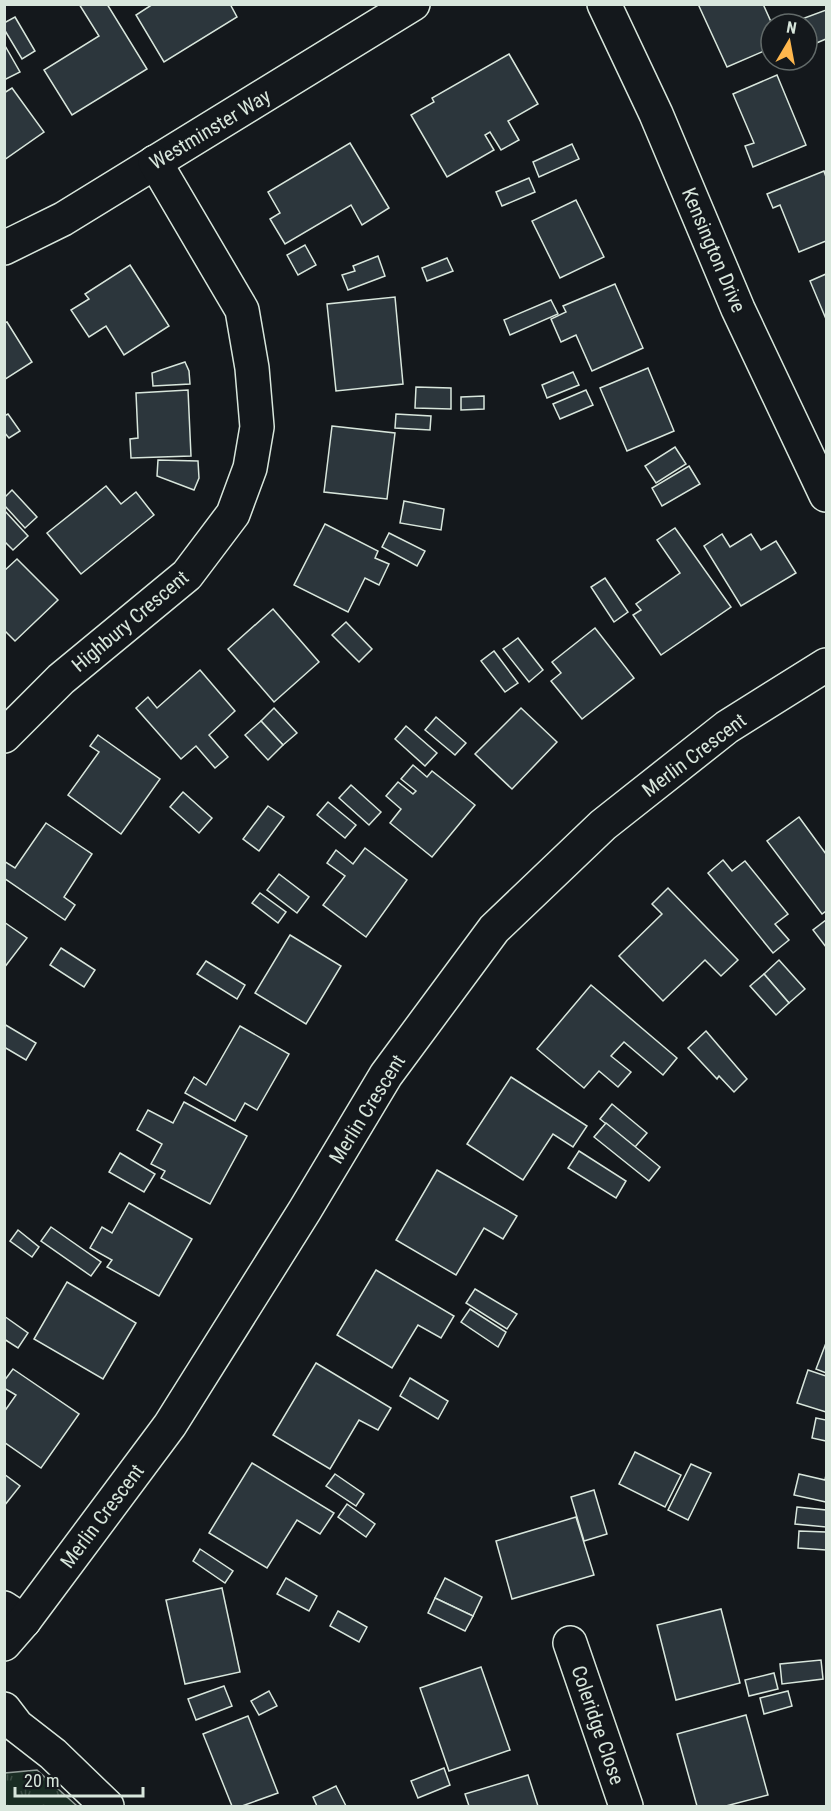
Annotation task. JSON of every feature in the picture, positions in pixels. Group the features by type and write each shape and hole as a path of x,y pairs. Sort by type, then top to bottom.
{"street":[{"name":"Westminster Way","path":"4,248 63,219 413,4"},
{"name":"Kensington Drive","path":"604,4 656,114 738,309 826,495"},
{"name":"Highbury Crescent","path":"4,736 61,679 187,575 233,514 250,468 257,427 252,368 242,310 155,162"},
{"name":"Merlin Crescent","path":"11,1625 170,1425 305,1210 386,1075 494,929 611,818 727,727 826,664"},
{"name":"Coleridge Close","path":"570,1643 626,1806"},
{"path":"4,1709 18,1726 53,1754 107,1806"}],"green space":[{"path":"37,1770 77,1806 5,1806 5,1773"}],"building":[{"path":"79,4 107,4 147,69 72,115 44,70 99,36"},
{"path":"153,4 230,4 237,17 164,62 136,15"},
{"path":"698,4 763,4 767,12 759,12 759,53 727,67"},
{"path":"826,10 826,39 819,42 819,13"},
{"path":"15,17 35,51 22,59 4,29 4,23"},
{"path":"4,44 20,72 4,80"},
{"path":"509,54 538,104 508,121 519,140 501,150 490,132 485,135 494,150 447,177 411,115 434,102 432,98"},
{"path":"777,75 806,145 753,167 745,146 754,143 733,94"},
{"path":"12,88 44,132 4,160 4,93"},
{"path":"350,143 389,208 362,225 351,205 285,244 270,219 280,213 268,192"},
{"path":"572,144 579,159 539,177 533,162"},
{"path":"824,171 826,177 826,241 799,252 780,205 773,208 767,194"},
{"path":"529,178 535,192 502,206 496,192"},
{"path":"576,200 604,257 560,278 532,221"},
{"path":"305,245 316,265 298,275 287,255"},
{"path":"378,256 385,276 348,290 342,275 355,271 353,266"},
{"path":"447,258 453,271 427,281 422,268"},
{"path":"130,265 169,326 124,355 106,326 89,337 71,310 89,299 85,294"},
{"path":"826,274 826,319 810,281"},
{"path":"615,284 643,348 592,371 576,335 561,342 551,319 566,312 563,306"},
{"path":"395,297 403,384 336,391 327,304"},
{"path":"551,300 558,314 510,335 504,320"},
{"path":"7,322 32,362 4,380 4,323"},
{"path":"185,362 189,371 190,384 153,386 152,373"},
{"path":"648,368 674,431 627,451 600,388"},
{"path":"573,372 579,385 547,398 542,385"},
{"path":"416,387 451,388 451,409 415,408"},
{"path":"188,390 191,456 131,458 130,439 138,438 136,393"},
{"path":"586,390 593,405 560,419 553,404"},
{"path":"484,396 484,409 461,410 461,397"},
{"path":"8,414 20,431 9,438 4,432 4,416"},
{"path":"396,414 431,416 430,430 395,428"},
{"path":"332,426 395,433 387,499 324,492"},
{"path":"675,447 686,464 656,483 645,466"},
{"path":"158,460 198,461 199,478 194,490 157,476"},
{"path":"689,466 700,484 662,506 652,488"},
{"path":"106,486 121,504 136,492 154,515 81,574 47,533"},
{"path":"12,490 37,517 25,528 4,505 4,498"},
{"path":"404,501 444,509 441,530 400,523"},
{"path":"4,510 28,536 13,550 4,541"},
{"path":"325,524 378,551 375,558 389,564 379,585 365,578 348,612 294,585"},
{"path":"675,528 731,607 661,655 633,615 641,610 636,604 680,573 657,540"},
{"path":"389,533 425,551 417,566 382,547"},
{"path":"722,534 730,547 751,534 761,550 776,541 796,573 741,606 704,546"},
{"path":"17,559 58,600 15,641 4,630 4,571"},
{"path":"605,578 628,612 614,622 591,587"},
{"path":"273,609 319,662 274,702 228,649"},
{"path":"346,622 372,649 359,662 332,635"},
{"path":"595,628 634,678 582,719 551,681 561,673 552,662"},
{"path":"518,638 543,670 529,682 503,649"},
{"path":"494,651 518,683 505,692 481,661"},
{"path":"200,670 235,711 209,735 228,757 215,768 196,746 181,759 136,708 148,697 157,708"},
{"path":"274,708 297,733 283,745 261,721"},
{"path":"521,708 557,742 512,789 475,754"},
{"path":"436,717 466,743 455,755 425,730"},
{"path":"261,721 283,745 268,760 245,735"},
{"path":"406,726 437,753 425,766 395,739"},
{"path":"98,735 160,779 121,834 68,795 99,752 90,746"},
{"path":"413,765 427,777 432,771 475,805 432,857 390,823 401,809 386,796 398,782 413,794 416,791 401,779"},
{"path":"351,785 381,812 369,825 339,798"},
{"path":"183,792 212,818 199,833 170,807"},
{"path":"328,802 356,825 345,838 317,815"},
{"path":"268,806 284,817 259,851 243,839"},
{"path":"799,817 826,854 826,911 822,914 767,841"},
{"path":"46,823 92,854 64,897 75,905 65,920 4,878 4,861 15,868"},
{"path":"365,848 407,880 366,937 323,905 345,876 327,863 336,850 353,864"},
{"path":"723,860 732,871 745,861 788,914 775,924 789,940 773,953 708,873"},
{"path":"279,874 309,897 297,913 267,890"},
{"path":"668,888 738,960 721,976 705,960 663,1001 619,956 662,914 652,904"},
{"path":"260,893 286,912 278,923 252,903"},
{"path":"826,920 826,947 813,930"},
{"path":"4,922 27,938 4,968"},
{"path":"290,935 341,966 306,1024 255,993"},
{"path":"61,948 95,970 84,987 50,965"},
{"path":"779,960 805,989 789,1003 764,974"},
{"path":"206,961 245,985 237,999 197,974"},
{"path":"764,974 789,1003 776,1015 750,986"},
{"path":"591,985 677,1058 663,1075 624,1042 611,1056 631,1072 618,1087 599,1071 584,1088 537,1049"},
{"path":"4,1024 36,1043 26,1060 4,1047"},
{"path":"240,1026 289,1054 257,1110 245,1103 235,1121 185,1093 194,1077 206,1085"},
{"path":"706,1031 747,1079 734,1092 719,1076 717,1079 688,1048"},
{"path":"511,1077 587,1126 573,1147 553,1134 523,1180 467,1144"},
{"path":"184,1102 247,1136 210,1204 161,1178 165,1171 151,1164 162,1144 137,1130 148,1110 173,1123"},
{"path":"612,1104 647,1133 635,1147 600,1119"},
{"path":"606,1123 660,1167 649,1181 594,1137"},
{"path":"579,1151 626,1181 616,1198 568,1168"},
{"path":"120,1153 155,1174 144,1192 109,1172"},
{"path":"437,1170 517,1216 503,1239 484,1228 456,1275 396,1240"},
{"path":"129,1203 192,1239 159,1296 107,1267 112,1260 90,1248 102,1227 112,1233"},
{"path":"51,1227 101,1262 91,1276 41,1241"},
{"path":"18,1230 39,1247 32,1257 10,1241"},
{"path":"376,1270 454,1316 441,1338 418,1325 392,1368 337,1335"},
{"path":"67,1282 136,1323 103,1379 34,1339"},
{"path":"475,1289 517,1314 507,1329 466,1303"},
{"path":"470,1309 506,1332 498,1347 461,1322"},
{"path":"4,1316 28,1333 18,1348 4,1339"},
{"path":"826,1343 826,1373 816,1369"},
{"path":"316,1363 391,1408 378,1430 359,1420 330,1469 273,1435"},
{"path":"13,1369 79,1414 41,1468 4,1442 4,1412 16,1395 4,1388 4,1381"},
{"path":"808,1370 826,1376 826,1412 797,1403"},
{"path":"410,1378 448,1401 438,1419 400,1396"},
{"path":"816,1418 826,1420 826,1441 812,1438"},
{"path":"635,1452 681,1475 665,1507 619,1484"},
{"path":"252,1463 334,1513 320,1534 297,1520 267,1568 209,1533"},
{"path":"691,1464 711,1473 688,1520 668,1510"},
{"path":"4,1474 20,1486 4,1506"},
{"path":"335,1474 364,1494 356,1506 326,1486"},
{"path":"799,1474 825,1480 826,1475 826,1502 794,1495"},
{"path":"594,1490 607,1534 584,1541 571,1497"},
{"path":"347,1504 375,1524 366,1537 338,1517"},
{"path":"797,1507 826,1510 826,1527 795,1524"},
{"path":"576,1517 594,1575 512,1599 496,1541"},
{"path":"799,1531 826,1532 826,1550 798,1548"},
{"path":"200,1549 233,1571 225,1583 193,1561"},
{"path":"286,1578 317,1596 309,1611 277,1594"},
{"path":"445,1578 482,1597 473,1616 435,1598"},
{"path":"222,1588 240,1672 185,1684 166,1600"},
{"path":"435,1598 473,1616 465,1631 428,1613"},
{"path":"721,1609 740,1683 676,1700 657,1625"},
{"path":"338,1611 367,1627 359,1642 330,1626"},
{"path":"821,1660 823,1679 782,1684 780,1664"},
{"path":"481,1667 510,1750 449,1771 420,1688"},
{"path":"774,1673 778,1689 749,1696 745,1680"},
{"path":"224,1686 232,1706 196,1720 188,1699"},
{"path":"269,1691 277,1706 259,1715 251,1701"},
{"path":"788,1691 792,1706 764,1714 760,1698"},
{"path":"746,1715 768,1795 726,1806 697,1806 677,1734"},
{"path":"248,1716 278,1793 242,1806 232,1806 203,1734"},
{"path":"444,1768 450,1785 418,1798 411,1781"},
{"path":"528,1775 538,1806 469,1806 465,1794"},
{"path":"336,1786 346,1806 317,1806 313,1797"}]}
